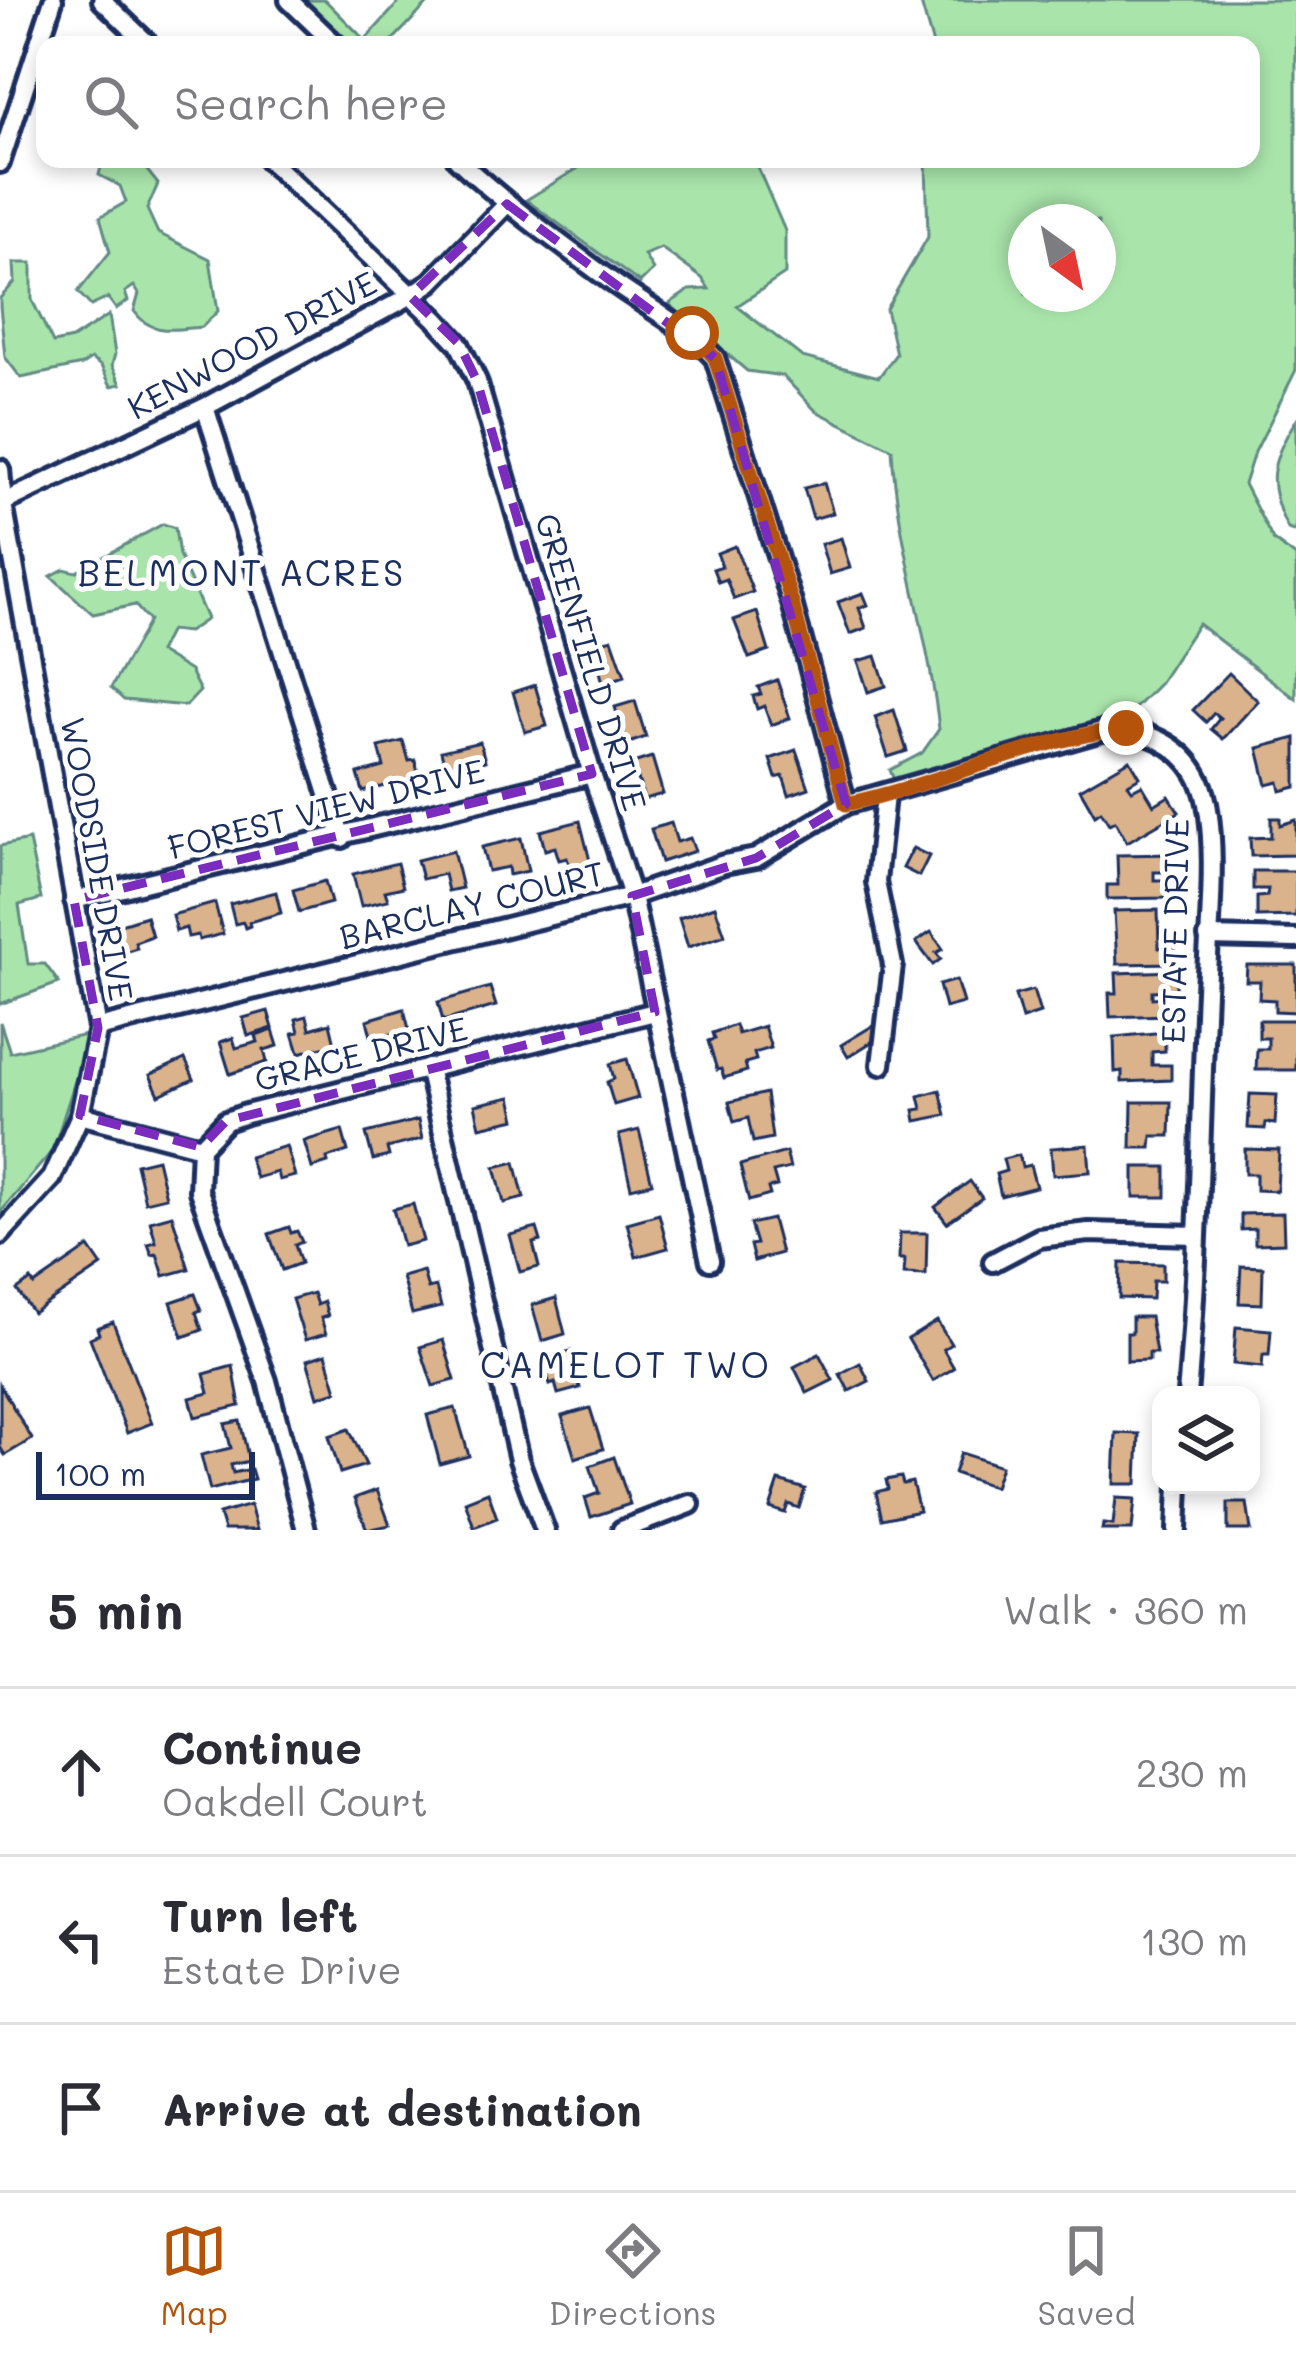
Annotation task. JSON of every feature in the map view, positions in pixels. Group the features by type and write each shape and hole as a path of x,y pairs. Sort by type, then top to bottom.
{"street":[{"path":"41,36 52,0"},
{"path":"102,0 140,36"},
{"path":"289,0 327,36"},
{"path":"0,163 36,50"},
{"name":"GREENFIELD DRIVE","path":"277,168 459,344 477,381 632,896 710,1261"},
{"path":"468,168 507,204 617,285 692,333 715,358 792,603 846,804"},
{"name":"KENWOOD DRIVE","path":"1,504 205,407 410,296 431,282 507,204"},
{"path":"205,407 342,838"},
{"name":"WOODSIDE DRIVE","path":"0,469 1,504 98,1028 80,1115 52,1178 0,1235"},
{"name":"ESTATE DRIVE","path":"846,804 1089,734 1126,728 1147,733 1184,758 1199,778 1208,805 1208,937 1188,1386"},
{"name":"FOREST VIEW DRIVE","path":"74,900 592,774"},
{"path":"881,1065 893,965 876,882 885,796"},
{"name":"BARCLAY COURT","path":"98,1028 632,896 724,864 756,858 846,804"},
{"path":"1208,937 1296,939"},
{"name":"GRACE DRIVE","path":"201,1147 226,1121 246,1114 655,1012"},
{"path":"428,1068 519,1460 545,1530"},
{"path":"80,1115 201,1147 199,1191 267,1382 306,1530"},
{"path":"993,1262 1039,1238 1089,1232 1196,1235"},
{"path":"1177,1530 1179,1494"},
{"path":"622,1530 690,1504"}],"highlighted area":[{"path":"507,204 715,358 846,804 756,858 632,896 655,1012 226,1121 201,1147 80,1115 98,1028 74,900 592,774 477,381 459,344 410,296"}],"green space":[{"path":"298,0 325,0 361,36 336,36"},
{"path":"401,0 431,0 397,36 369,36"},
{"path":"920,0 1296,0 1296,370 1244,484 1273,540 1296,557 1296,699 1198,624 1158,685 1125,718 1030,739 894,780 890,770 922,753 939,729 900,520 892,449 816,411 783,376 747,371 669,304 689,290 709,289 702,278 661,248 644,255 653,270 640,283 526,200 578,168 758,168 785,231 785,274 737,306 802,357 879,377 896,354 886,309 928,237 926,168 1260,168 1260,36 930,36"},
{"path":"101,168 145,168 158,184 147,209 158,233 210,259 218,311 202,327 164,329 148,324 134,311 139,294 134,286 125,292 128,301 116,309 108,298 91,306 78,292 110,252 100,217 126,202 120,186 99,175"},
{"path":"14,263 32,263 32,300 53,343 72,339 109,315 115,354 112,365 121,384 111,386 101,366 91,359 21,378 5,357 0,306 0,298 15,282"},
{"path":"1296,420 1296,532 1288,529 1276,499 1274,473"},
{"path":"163,524 175,528 179,555 207,619 188,632 170,630 159,652 190,671 200,691 186,706 124,700 111,688 149,621 135,605 93,614 51,576 64,569 76,572"},
{"path":"29,840 41,899 19,905 28,964 45,964 59,983 0,1004 0,846"},
{"path":"0,1022 10,1052 90,1034 53,1150 0,1213"}],"building":[{"path":"824,483 833,513 813,519 804,488"},
{"path":"841,538 850,568 830,574 821,544"},
{"path":"735,546 753,592 734,599 726,579 718,582 713,569 722,566 717,553"},
{"path":"863,593 868,605 859,608 866,628 850,634 838,602"},
{"path":"757,612 769,651 749,658 734,620"},
{"path":"612,639 625,676 603,683 593,644"},
{"path":"876,656 886,686 868,692 858,661"},
{"path":"1229,673 1258,701 1223,739 1211,729 1220,718 1214,713 1206,722 1193,710"},
{"path":"777,680 790,718 771,725 764,706 757,709 753,696 761,694 758,687"},
{"path":"535,685 547,726 525,732 513,692"},
{"path":"635,701 646,737 626,744 615,707"},
{"path":"894,710 907,751 888,757 875,717"},
{"path":"1296,738 1296,787 1281,791 1279,782 1267,785 1258,748"},
{"path":"403,741 419,777 363,792 358,774 384,767 379,747"},
{"path":"480,742 485,761 446,771 441,751"},
{"path":"796,750 809,788 789,795 770,759"},
{"path":"652,757 663,794 644,799 633,763"},
{"path":"1130,760 1140,777 1128,784 1132,790 1142,785 1154,805 1169,796 1179,812 1127,842 1115,821 1109,824 1101,811 1095,815 1080,789"},
{"path":"1271,818 1280,818 1280,825 1296,820 1296,855 1251,856 1250,838 1271,837"},
{"path":"580,821 591,865 571,870 567,858 559,860 555,847 545,850 540,831"},
{"path":"671,823 677,842 690,838 695,851 661,862 651,829"},
{"path":"521,838 528,871 509,875 508,867 488,871 482,847"},
{"path":"913,848 929,856 919,876 903,868"},
{"path":"453,851 462,888 448,891 444,874 422,879 417,860"},
{"path":"1176,854 1176,872 1154,872 1154,880 1168,880 1168,898 1107,899 1107,885 1118,885 1117,855"},
{"path":"397,863 403,887 385,891 388,900 361,906 353,874"},
{"path":"1253,871 1296,871 1296,916 1257,917 1257,897 1267,896 1268,889 1253,889"},
{"path":"325,881 331,903 299,912 293,890"},
{"path":"276,892 281,913 249,922 245,928 243,922 235,924 230,904"},
{"path":"215,903 223,934 199,940 198,935 188,937 186,928 176,931 172,915"},
{"path":"715,906 725,935 688,947 679,918"},
{"path":"1158,910 1159,948 1175,947 1175,963 1117,964 1114,911"},
{"path":"146,916 152,936 124,952 122,945 114,947 108,928"},
{"path":"931,932 943,949 936,953 941,959 933,965 916,942"},
{"path":"1247,965 1296,965 1296,1012 1275,1011 1275,1000 1259,999 1260,981 1246,981"},
{"path":"1176,971 1176,990 1152,991 1152,998 1166,997 1167,1015 1110,1017 1109,993 1117,993 1116,973"},
{"path":"956,980 963,1003 945,1008 939,985"},
{"path":"490,987 496,1006 443,1021 438,1002"},
{"path":"1033,990 1040,1013 1022,1019 1015,995"},
{"path":"404,1009 409,1029 372,1040 367,1020"},
{"path":"268,1011 273,1028 248,1036 243,1018"},
{"path":"307,1016 310,1029 330,1023 335,1044 299,1053 293,1033 299,1032 296,1019"},
{"path":"1259,1020 1296,1020 1296,1070 1256,1070 1257,1049 1268,1049 1268,1038 1259,1038"},
{"path":"735,1025 738,1034 764,1026 771,1048 754,1053 756,1060 745,1063 747,1071 724,1078 708,1041 714,1039 712,1033"},
{"path":"874,1025 881,1036 848,1057 841,1045"},
{"path":"273,1030 278,1046 264,1050 267,1062 230,1074 220,1042 233,1038 236,1048 258,1042 256,1036"},
{"path":"1165,1032 1165,1051 1152,1052 1152,1065 1171,1065 1171,1080 1122,1082 1122,1071 1115,1072 1114,1037"},
{"path":"185,1059 194,1079 159,1095 150,1075"},
{"path":"627,1059 638,1098 614,1105 607,1082 614,1079 610,1064"},
{"path":"940,1090 946,1115 916,1121 914,1110 922,1109 919,1096"},
{"path":"766,1093 772,1138 753,1142 748,1118 734,1122 729,1102"},
{"path":"1250,1094 1277,1095 1275,1124 1248,1128"},
{"path":"511,1097 516,1119 480,1127 475,1105"},
{"path":"1132,1102 1171,1102 1170,1136 1152,1136 1151,1148 1131,1148"},
{"path":"418,1120 422,1139 387,1148 389,1156 373,1160 366,1133"},
{"path":"342,1130 348,1151 312,1168 304,1141"},
{"path":"639,1130 652,1183 631,1188 619,1135"},
{"path":"1088,1145 1090,1172 1053,1175 1051,1148"},
{"path":"286,1146 295,1176 279,1180 277,1172 256,1178 249,1157"},
{"path":"1245,1149 1279,1150 1277,1191 1256,1190 1256,1174 1245,1174"},
{"path":"786,1152 790,1168 773,1172 777,1186 768,1188 770,1195 749,1201 740,1165"},
{"path":"1019,1155 1022,1167 1030,1165 1036,1187 1001,1196 996,1174 1006,1171 1003,1159"},
{"path":"157,1159 166,1197 145,1202 136,1164"},
{"path":"515,1162 524,1198 504,1203 495,1167"},
{"path":"1134,1167 1166,1167 1166,1197 1134,1197"},
{"path":"970,1181 982,1198 947,1223 935,1207"},
{"path":"413,1204 423,1241 403,1246 393,1209"},
{"path":"1283,1213 1284,1243 1255,1244 1255,1229 1241,1230 1241,1214"},
{"path":"659,1214 668,1248 636,1257 627,1223"},
{"path":"172,1215 189,1269 164,1276 148,1244 156,1242 150,1221"},
{"path":"772,1219 781,1253 754,1261 750,1245 756,1244 750,1224"},
{"path":"289,1227 302,1242 295,1245 301,1263 282,1270 269,1234"},
{"path":"537,1228 541,1241 533,1243 539,1267 520,1272 510,1235"},
{"path":"900,1233 927,1233 926,1275 904,1274"},
{"path":"89,1247 102,1266 33,1313 17,1290 31,1280 34,1285"},
{"path":"1120,1263 1163,1264 1163,1281 1153,1281 1152,1299 1119,1298"},
{"path":"1241,1266 1263,1267 1262,1304 1239,1303"},
{"path":"423,1271 428,1289 436,1287 441,1307 412,1314 402,1277"},
{"path":"313,1293 317,1305 324,1302 328,1316 321,1318 326,1334 305,1340 292,1299"},
{"path":"195,1294 202,1330 183,1337 171,1302"},
{"path":"556,1298 565,1334 542,1341 532,1305"},
{"path":"1132,1317 1150,1317 1156,1353 1149,1353 1149,1360 1127,1361"},
{"path":"937,1321 951,1344 943,1349 954,1368 933,1381 908,1339"},
{"path":"113,1322 152,1423 127,1433 90,1338 99,1334 97,1328"},
{"path":"1236,1327 1271,1330 1269,1355 1263,1355 1262,1367 1233,1364"},
{"path":"443,1340 455,1380 433,1386 420,1347"},
{"path":"571,1351 580,1388 558,1394 545,1367 551,1366 548,1356"},
{"path":"326,1354 337,1391 318,1397 307,1360"},
{"path":"819,1354 833,1380 807,1393 794,1367"},
{"path":"860,1363 869,1381 849,1391 840,1374"},
{"path":"233,1366 240,1406 195,1417 190,1398 209,1393 204,1374"},
{"path":"0,1385 32,1439 5,1455 0,1447"},
{"path":"455,1408 469,1456 440,1464 427,1415"},
{"path":"590,1408 603,1449 575,1458 562,1416"},
{"path":"240,1421 249,1461 231,1465 233,1473 251,1469 254,1479 210,1490 201,1455 231,1448 225,1424"},
{"path":"349,1429 366,1465 340,1473 329,1436"},
{"path":"1116,1433 1139,1434 1137,1484 1114,1484"},
{"path":"961,1453 1001,1466 994,1487 954,1473"},
{"path":"614,1457 630,1504 591,1517 585,1498 599,1493 590,1466"},
{"path":"901,1477 903,1484 912,1482 919,1511 882,1519 876,1492 888,1489 886,1480"},
{"path":"779,1481 805,1489 799,1508 788,1504 785,1513 770,1508"},
{"path":"377,1490 390,1525 367,1530 355,1498"},
{"path":"488,1492 497,1518 474,1527 465,1501"},
{"path":"1116,1498 1135,1499 1132,1530 1102,1530 1103,1524 1113,1525"},
{"path":"1228,1503 1247,1503 1251,1530 1228,1530"},
{"path":"250,1505 257,1530 224,1530 219,1514"}],"district":[{"name":"BELMONT ACRES","path":"242,573"},
{"name":"CAMELOT TWO","path":"626,1365"}],"route":[{"path":"692,333 715,358 792,603 846,804 1076,737 1126,728"}]}
